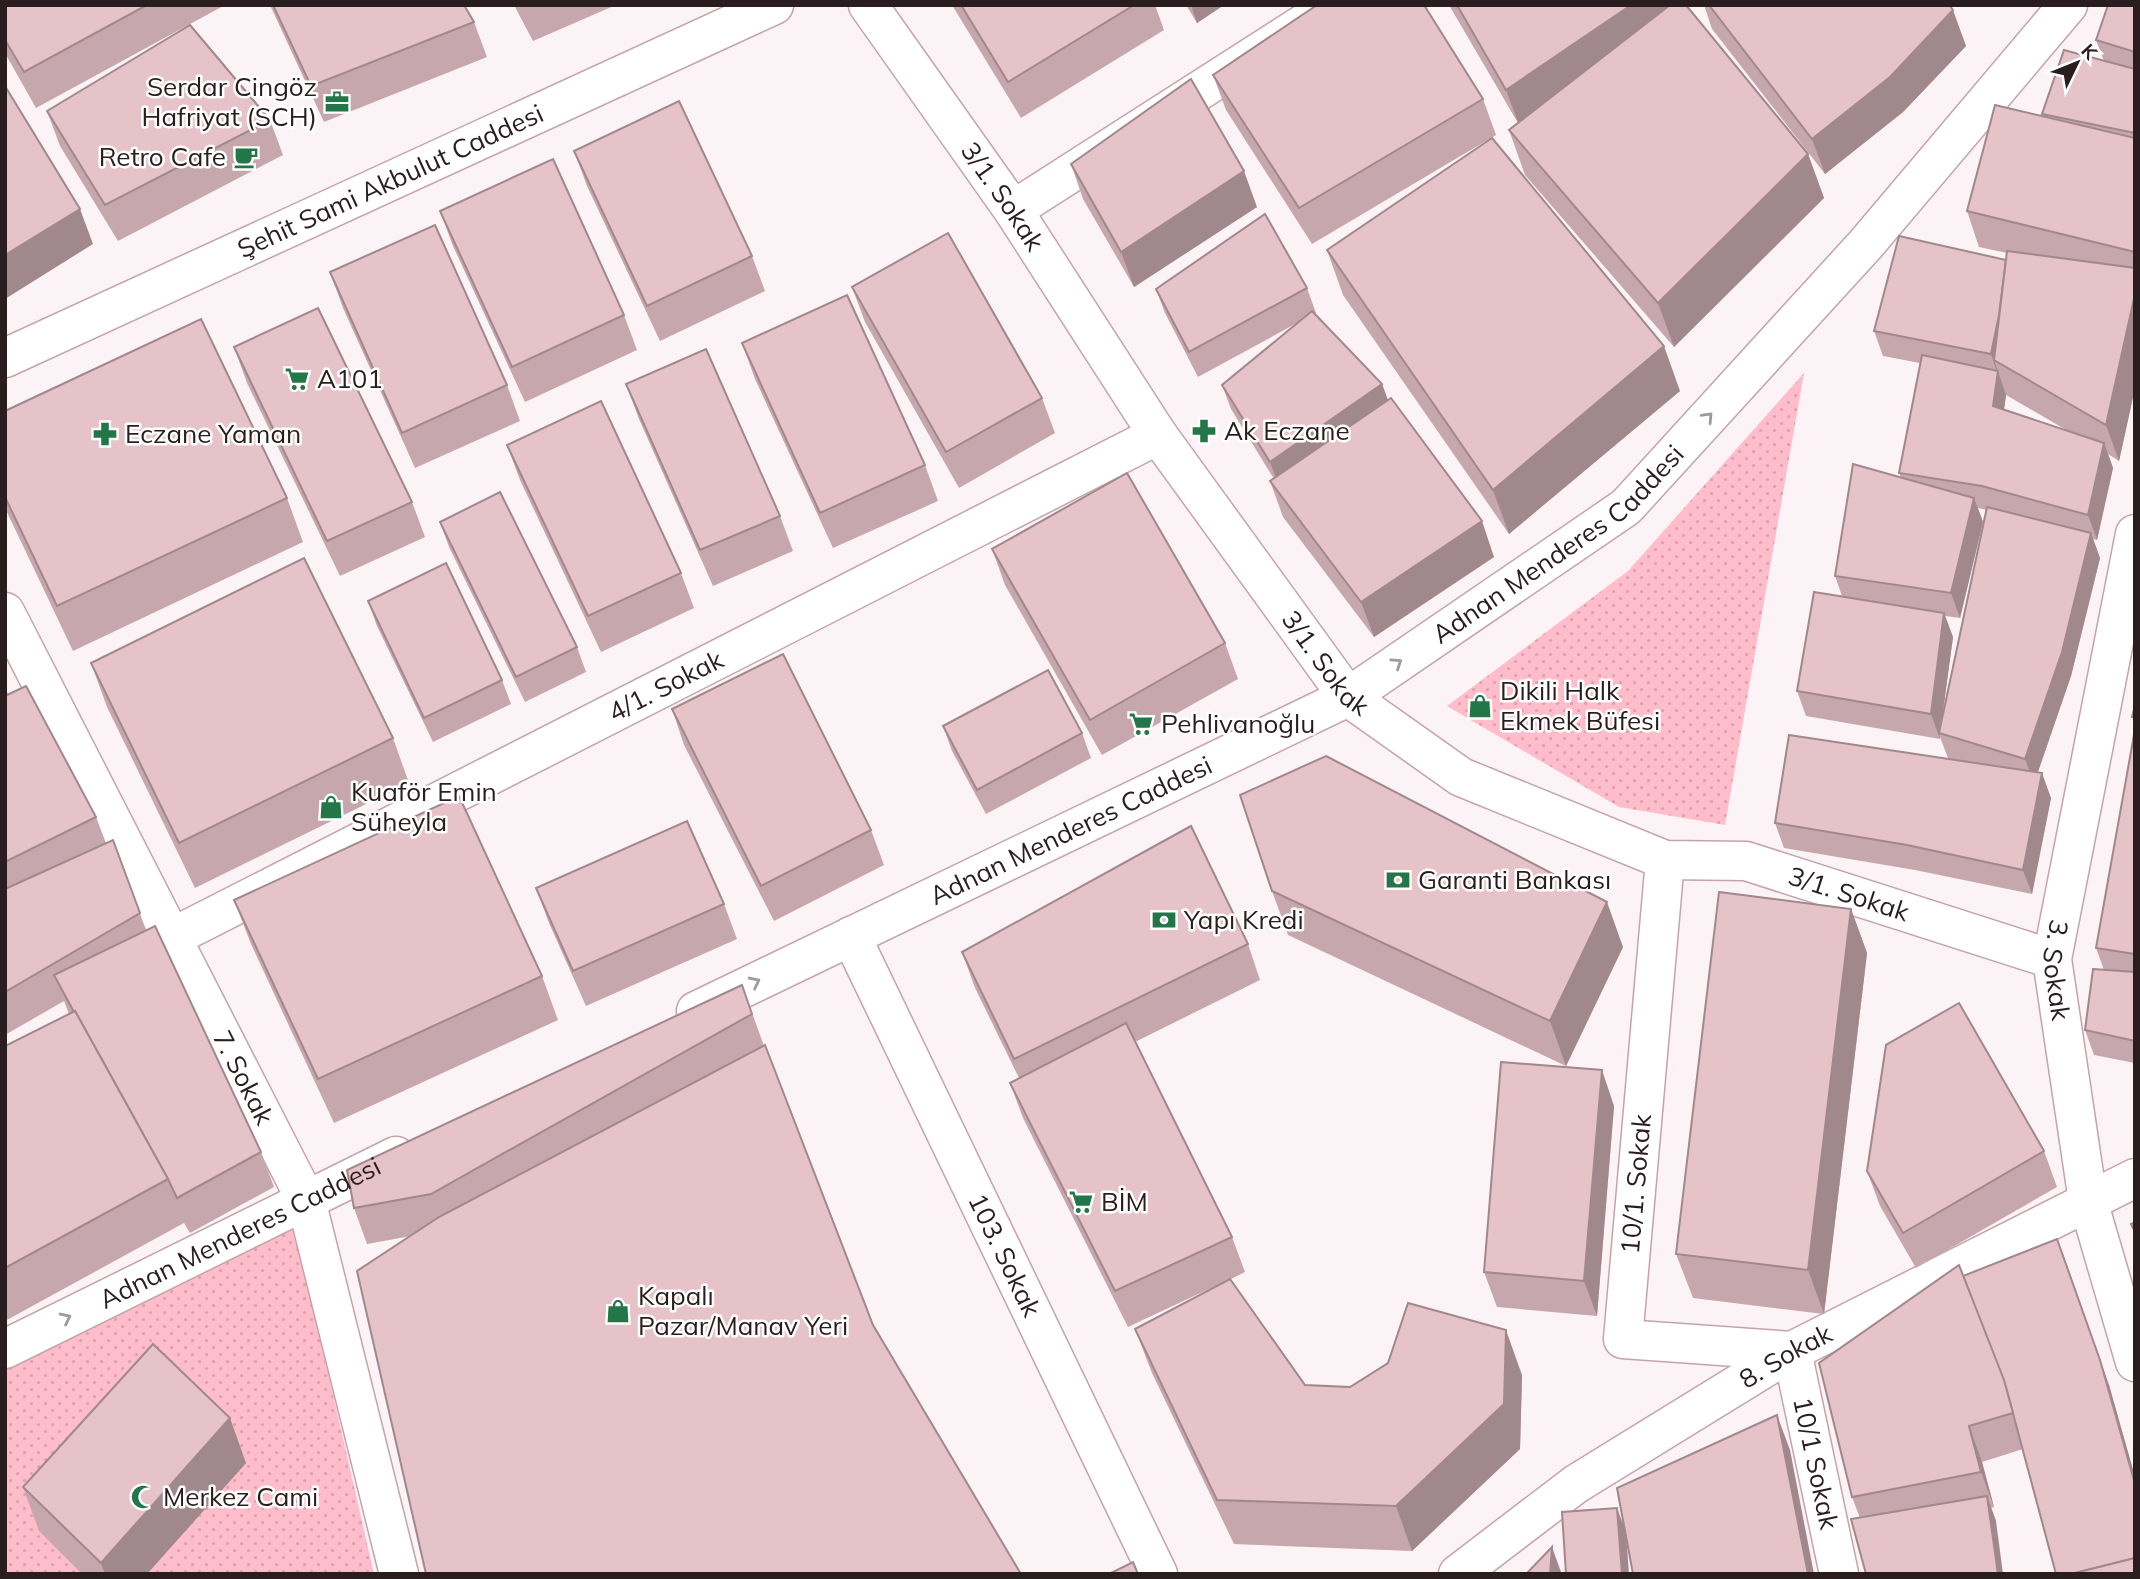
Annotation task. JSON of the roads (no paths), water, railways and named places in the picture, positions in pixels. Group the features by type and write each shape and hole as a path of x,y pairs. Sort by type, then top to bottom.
{"street":[{"name":"Şehit Sami Akbulut Caddesi","path":"5,358 774,5"},
{"name":"3/1. Sokak","path":"868,5 1013,210 1158,435 1348,697 1461,777 1665,860 1746,861 2052,959"},
{"path":"1013,210 1333,5"},
{"name":"Adnan Menderes Caddesi","path":"666,1026 1348,697 1626,506 1866,244 2068,5"},
{"name":"4/1. Sokak","path":"173,937 1158,435"},
{"name":"3. Sokak","path":"2135,534 2052,959 2088,1201 2135,1362"},
{"name":"7. Sokak","path":"5,612 306,1200 399,1574"},
{"name":"10/1. Sokak","path":"1665,860 1623,1339 1792,1351"},
{"name":"103. Sokak","path":"851,936 1158,1574"},
{"name":"Adnan Menderes Caddesi","path":"5,1349 430,1140"},
{"name":"8. Sokak","path":"1458,1574 1576,1484 1792,1351 2135,1178"},
{"name":"10/1 Sokak","path":"1792,1351 1839,1574"}],"place":[{"name":"Serdar Cingöz Hafriyat (SCH)","path":"337,102"},
{"name":"Retro Cafe","path":"246,157"},
{"name":"A101","path":"297,379"},
{"name":"Ak Eczane","path":"1204,431"},
{"name":"Eczane Yaman","path":"105,434"},
{"name":"Dikili Halk Ekmek Büfesi","path":"1480,706"},
{"name":"Pehlivanoğlu","path":"1141,724"},
{"name":"Kuaför Emin Süheyla","path":"331,807"},
{"name":"Garanti Bankası","path":"1398,880"},
{"name":"Yapı Kredi","path":"1164,920"},
{"name":"BİM","path":"1081,1202"},
{"name":"Kapalı Pazar/Manav Yeri","path":"618,1311"},
{"name":"Merkez Cami","path":"143,1497"}]}
